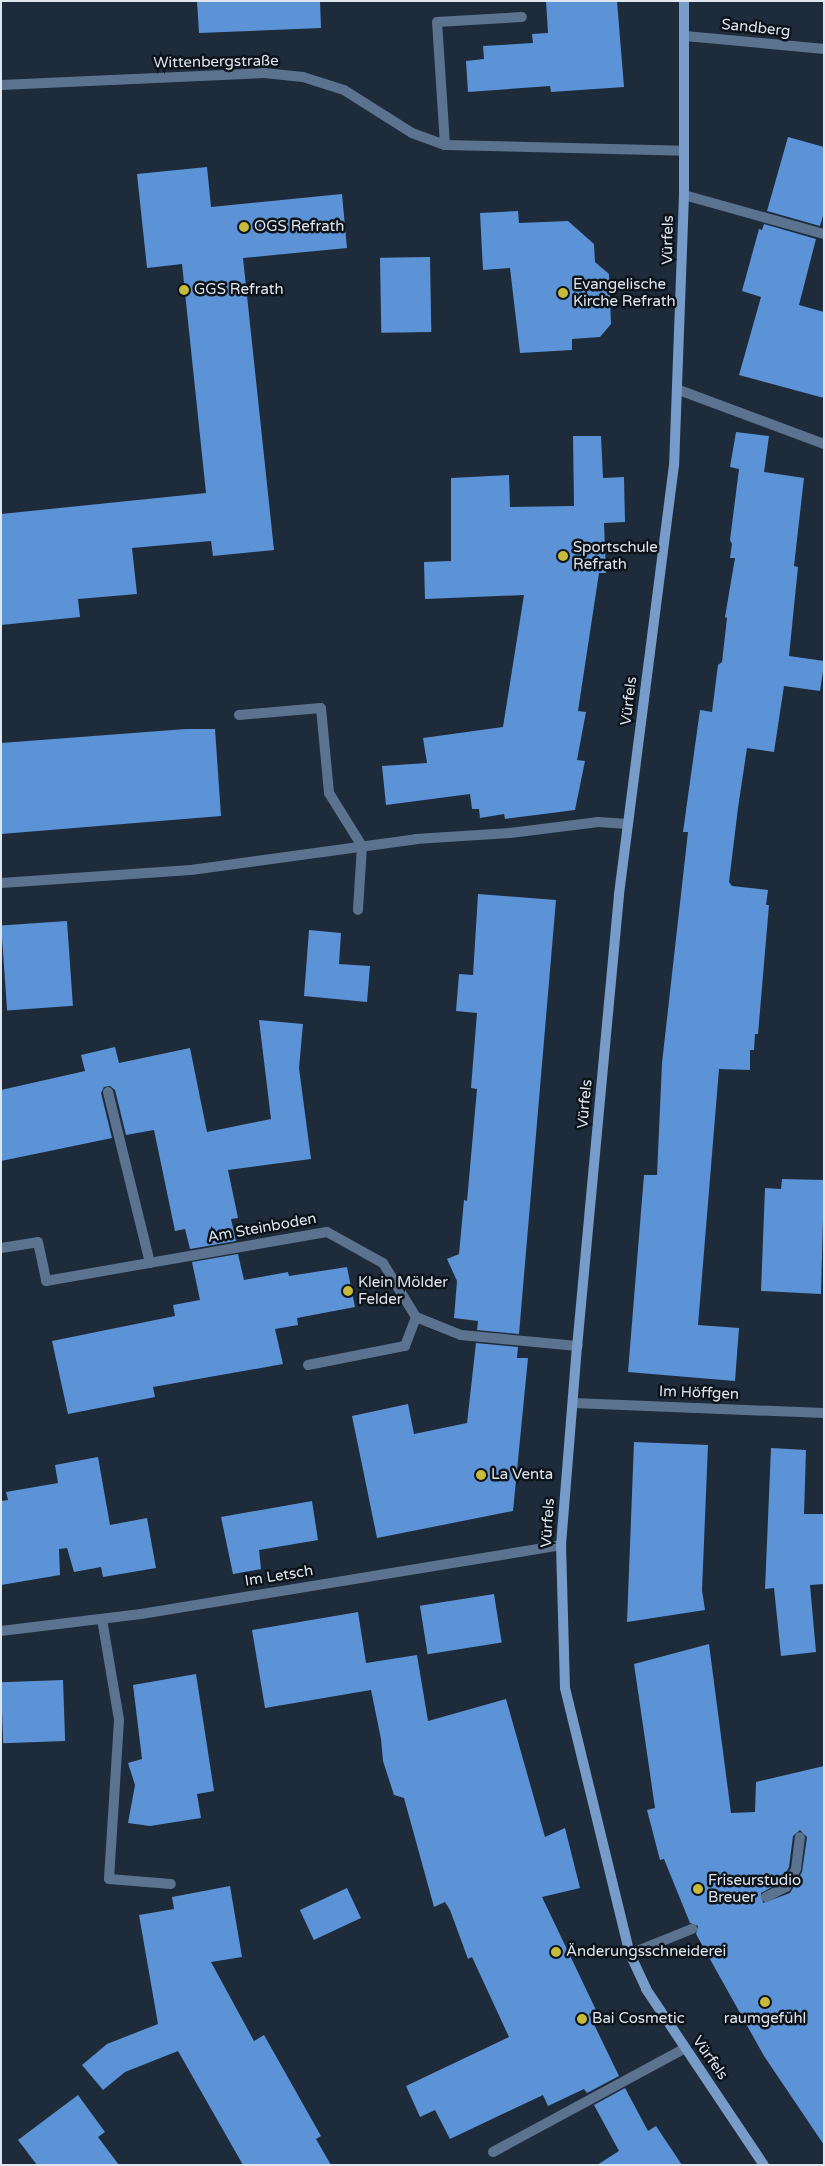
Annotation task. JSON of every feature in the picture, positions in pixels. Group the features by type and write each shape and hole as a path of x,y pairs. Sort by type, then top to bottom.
{"street":[{"name":"Vürfels","path":"684,1 684,195 679,390 671,492 628,824 577,1346 561,1544 565,1688 630,1954 646,1989 764,2165"},
{"path":"445,146 437,22 522,17"},
{"name":"Sandberg","path":"684,36 824,49"},
{"name":"Wittenbergstraße","path":"1,85 264,73 303,77 344,90 412,133 445,146 684,151"},
{"path":"684,195 823,235"},
{"path":"679,390 824,444"},
{"path":"239,715 321,708 329,793 362,846 358,910"},
{"path":"1,883 191,870 362,846 598,822 628,824"},
{"path":"108,1092 150,1263"},
{"name":"Am Steinboden","path":"1,1248 38,1242 46,1281 327,1232 383,1263 416,1317"},
{"path":"308,1365 405,1346 416,1317 461,1335 577,1346"},
{"name":"Im Höffgen","path":"573,1403 824,1414"},
{"name":"Im Letsch","path":"1,1631 102,1619 561,1544"},
{"path":"102,1619 119,1720 109,1879 171,1884"},
{"path":"766,1897 786,1887 796,1869 800,1838"},
{"path":"630,1954 692,1929"},
{"path":"493,2152 685,2048"}],"building":[{"path":"197,1 320,1 321,28 199,33"},
{"path":"546,1 617,1 624,87 551,92 550,86 468,92 466,61 484,59 483,46 533,43 532,34 548,33"},
{"path":"788,137 824,147 824,212 820,226 767,211"},
{"path":"207,167 211,207 342,194 347,248 243,258 274,550 213,556 211,541 132,548 137,594 78,599 80,617 1,625 1,514 206,493 182,264 147,268 137,174"},
{"name":"Evangelische Kirche Refrath","path":"518,211 519,223 568,221 594,244 595,262 609,274 611,324 600,337 572,339 572,350 520,353 510,268 483,270 480,213"},
{"path":"764,224 816,239 799,305 824,312 824,398 739,375 761,297 742,291 759,229 762,230"},
{"path":"430,257 431,332 381,333 380,258"},
{"path":"736,432 769,436 764,472 804,478 794,566 798,567 789,656 824,661 824,664 820,691 784,686 774,752 747,748 738,808 729,882 732,886 768,890 766,905 769,905 758,1034 755,1034 754,1050 750,1050 750,1070 719,1069 698,1325 739,1328 735,1381 628,1372 644,1175 657,1175 662,1063 688,832 683,832 700,710 712,712 718,665 722,662 727,618 725,617 735,558 730,558 732,544 730,540 739,469 730,467"},
{"path":"573,436 601,436 603,478 624,477 625,522 604,523 606,573 599,573 578,711 586,712 577,760 585,761 575,810 505,819 504,814 480,818 479,809 472,809 470,794 386,805 382,766 427,763 423,738 503,727 524,595 425,599 424,562 451,561 451,478 509,475 510,507 574,506"},
{"path":"186,729 215,729 221,816 1,834 1,743"},
{"path":"478,894 556,900 519,1334 477,1330 478,1321 454,1318 457,1281 447,1259 459,1254 464,1200 467,1201 477,1089 471,1088 477,1013 456,1011 459,974 473,975"},
{"path":"67,921 73,1006 7,1010 1,926"},
{"path":"309,930 341,933 339,964 370,966 367,1002 304,996"},
{"path":"259,1020 303,1024 299,1068 311,1159 228,1170 238,1218 231,1219 236,1241 190,1249 185,1229 175,1231 154,1130 126,1135 115,1090 110,1086 104,1087 101,1093 112,1138 1,1161 1,1090 85,1071 81,1055 115,1047 119,1063 190,1048 207,1132 271,1119"},
{"path":"782,1179 824,1180 821,1294 761,1291 765,1188 781,1189"},
{"path":"238,1254 244,1280 288,1272 289,1276 347,1267 355,1307 297,1318 298,1325 275,1329 283,1364 153,1387 155,1397 68,1414 52,1341 175,1316 173,1305 200,1300 192,1262"},
{"path":"476,1343 518,1347 517,1358 528,1358 513,1511 377,1538 352,1416 408,1404 414,1434 467,1423"},
{"path":"634,1442 708,1445 702,1590 705,1610 627,1622"},
{"path":"771,1448 806,1450 804,1514 824,1514 824,1584 810,1585 816,1652 781,1656 774,1588 765,1589"},
{"path":"98,1457 110,1525 147,1518 156,1568 103,1577 101,1567 74,1572 67,1548 59,1549 60,1575 1,1585 1,1501 8,1500 6,1492 58,1483 55,1465"},
{"path":"312,1501 318,1540 259,1550 261,1569 233,1574 221,1517"},
{"path":"494,1594 502,1642 428,1654 420,1606"},
{"path":"358,1612 366,1663 417,1655 428,1721 506,1699 545,1837 565,1828 580,1888 542,1897 596,2010 589,2014 619,2076 587,2093 584,2089 548,2106 543,2095 450,2139 435,2110 420,2117 406,2086 509,2037 472,1957 468,1959 450,1910 445,1902 434,1907 404,1798 394,1795 383,1761 381,1739 370,1685 371,1690 265,1708 252,1630"},
{"path":"709,1644 731,1813 755,1812 756,1782 824,1766 824,2145 764,2056 696,1934 698,1926 690,1923 664,1859 660,1860 647,1810 655,1808 634,1664","holes":["800,1830 807,1837 802,1872 790,1893 763,1903 761,1893 781,1882 789,1867 793,1836"]},
{"path":"196,1674 214,1791 197,1794 201,1818 150,1826 128,1823 135,1785 128,1763 142,1759 133,1685"},
{"path":"63,1680 65,1741 3,1743 1,1682"},
{"path":"230,1886 242,1957 211,1962 254,2041 264,2035 321,2136 316,2139 331,2165 243,2165 178,2051 125,2072 103,2090 82,2065 107,2044 158,2024 139,1915 174,1909 172,1897"},
{"path":"347,1888 361,1918 314,1940 300,1910"},
{"path":"625,2088 648,2131 656,2126 682,2165 597,2165 619,2151 594,2105"},
{"path":"78,2095 105,2132 98,2137 119,2165 37,2165 18,2140"}],"place":[{"name":"OGS Refrath","path":"244,227"},
{"name":"GGS Refrath","path":"184,290"},
{"name":"Evangelische Kirche Refrath","path":"563,293"},
{"name":"Sportschule Refrath","path":"563,556"},
{"name":"Klein Mölder Felder","path":"348,1291"},
{"name":"La Venta","path":"481,1475"},
{"name":"Friseurstudio Breuer","path":"698,1889"},
{"name":"Änderungsschneiderei","path":"556,1952"},
{"name":"raumgefühl","path":"765,2002"},
{"name":"Bai Cosmetic","path":"582,2019"}]}
